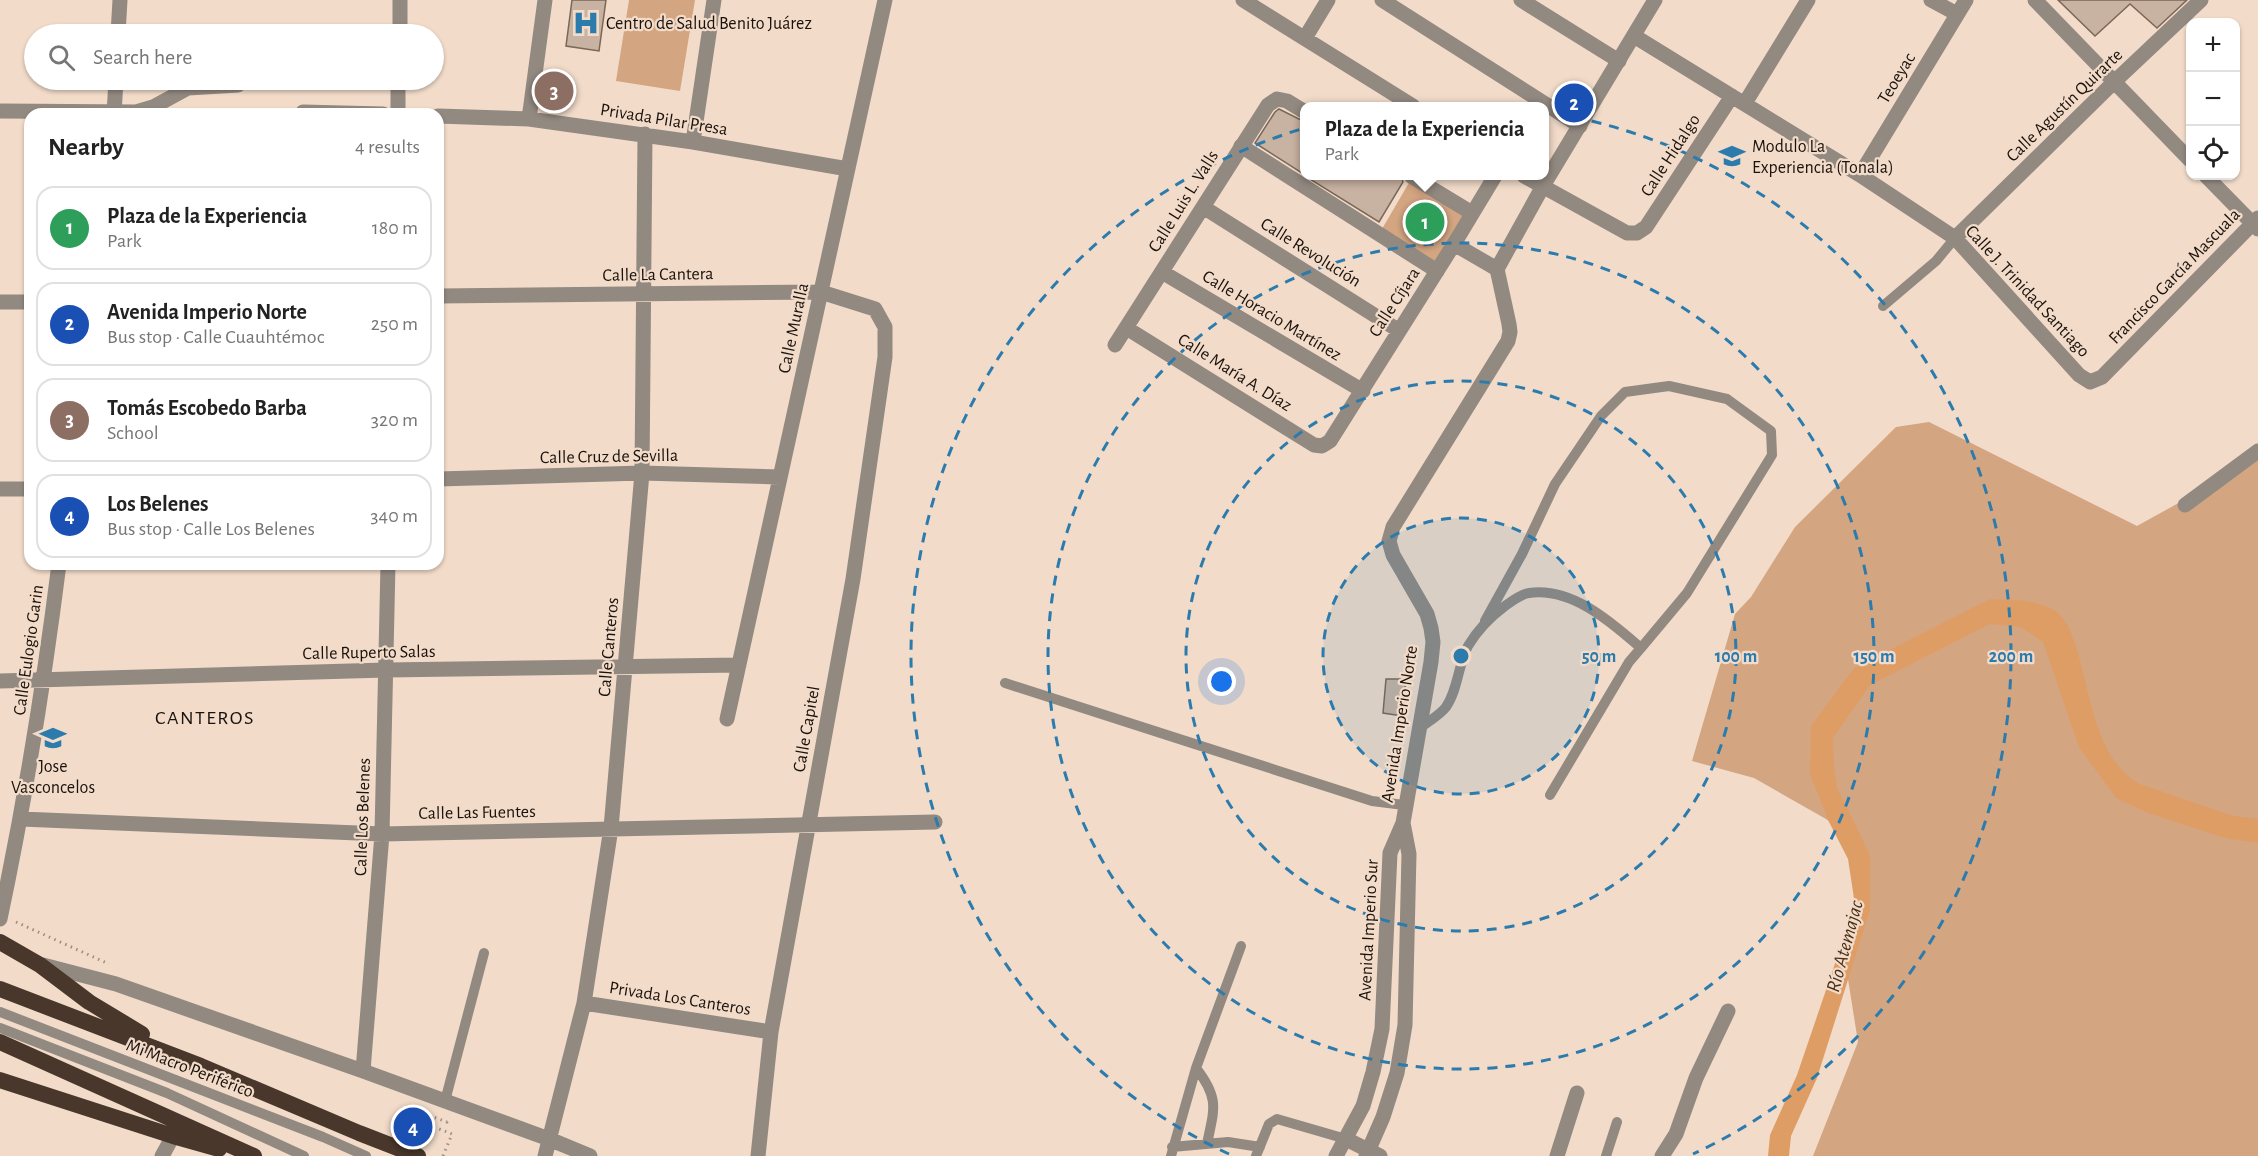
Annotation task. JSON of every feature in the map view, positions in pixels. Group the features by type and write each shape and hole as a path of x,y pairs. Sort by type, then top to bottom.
{"highway":[{"path":"0,942 40,965 89,1002 130,1028 201,1066"},
{"path":"0,989 201,1066 418,1156"},
{"path":"0,1042 254,1156"},
{"path":"0,1080 172,1136 244,1156"}],"street":[{"path":"119,24 120,0"},
{"path":"399,24 400,0"},
{"path":"529,119 545,0"},
{"path":"693,142 714,0"},
{"name":"Calle Muralla","path":"727,719 885,0"},
{"path":"1243,0 1402,102"},
{"path":"1305,38 1328,0"},
{"path":"1382,0 1542,102"},
{"path":"1521,0 1619,61"},
{"path":"1549,176 1655,0"},
{"name":"Calle Hidalgo","path":"1543,186 1627,233 1637,233 1646,226 1808,0"},
{"path":"1931,0 1957,15"},
{"name":"Teoeyac","path":"1860,175 1966,0"},
{"path":"2035,0 2186,156"},
{"name":"Calle Agustín Quirarte","path":"1955,238 2114,81 2201,0"},
{"name":"Calle J. Trinidad Santiago","path":"1634,36 1860,175 1955,238 2079,375 2090,382"},
{"path":"114,108 115,90"},
{"path":"150,108 184,90"},
{"path":"398,90 398,108"},
{"name":"Calle Luis L. Valls","path":"1115,345 1128,329 1268,105 1277,99 1287,101 1300,109"},
{"path":"1549,106 1580,126"},
{"path":"0,111 24,111"},
{"name":"Privada Pilar Presa","path":"444,116 529,119 645,134 848,169"},
{"name":"Calle Canteros","path":"545,1156 584,1003 611,828 642,473 645,134"},
{"path":"1241,146 1437,271"},
{"path":"1418,180 1472,213"},
{"name":"Calle Cíjara","path":"1322,446 1330,441 1363,391 1398,330 1493,180"},
{"path":"1532,180 1543,186"},
{"path":"1454,244 1497,269 1547,180"},
{"path":"2210,180 2256,224"},
{"name":"Calle Revolución","path":"1203,207 1398,330"},
{"name":"Francisco García Mascuala","path":"2090,382 2102,377 2256,224"},
{"name":"Avenida Imperio Norte","path":"1403,823 1404,805 1421,727 1433,642 1427,614 1393,555 1389,541 1393,527 1508,341 1509,324 1497,269"},
{"name":"Calle Horacio Martínez","path":"1162,272 1363,391"},
{"name":"Calle La Cantera","path":"444,296 821,292 875,309"},
{"path":"0,302 24,302"},
{"name":"Calle Capitel","path":"758,1156 771,1032 853,579 885,357 885,327 875,309"},
{"name":"Calle María A. Díaz","path":"1128,329 1314,445 1322,446"},
{"path":"2185,505 2258,451"},
{"name":"Calle Cruz de Sevilla","path":"444,479 642,473 780,477"},
{"path":"0,489 24,489"},
{"name":"Calle Eulogio Garin","path":"0,919 21,819 44,681 58,570"},
{"name":"Calle Los Belenes","path":"363,1071 382,834 388,570"},
{"name":"Calle Ruperto Salas","path":"0,681 386,670 739,665"},
{"name":"Calle Las Fuentes","path":"21,819 382,834 935,822"},
{"name":"Avenida Imperio Sur","path":"1336,1156 1363,1106 1382,1029 1390,853 1403,823"},
{"name":"Avenida Imperio Sur","path":"1372,1154 1397,1073 1405,1025 1409,854 1403,823"},
{"path":"40,965 116,984 450,1102 590,1156"},
{"name":"Privada Los Canteros","path":"584,1003 771,1032"},
{"path":"1662,1156 1676,1134 1696,1078 1728,1011"},
{"path":"1557,1156 1577,1093"},
{"path":"162,1156 172,1136"},
{"path":"1346,1139 1372,1154"}],"lane":[{"path":"1883,306 1936,261 1955,238"},
{"path":"1421,727 1445,709 1468,648 1522,554 1556,484 1601,416 1624,392 1669,386 1727,399 1771,431 1772,455 1687,593 1629,662 1550,795"},
{"path":"1485,621 1526,592 1552,592 1586,607 1616,626 1641,648"},
{"path":"1005,683 1372,801 1404,805"},
{"path":"1241,946 1196,1068 1172,1152 1228,1142 1258,1151 1269,1124 1277,1119 1346,1139"},
{"path":"450,1102 484,953"},
{"name":"Mi Macro Periférico","path":"0,1012 323,1137 366,1156"},
{"name":"Mi Macro Periférico","path":"0,1028 167,1093 304,1156"},
{"path":"1196,1068 1209,1086 1214,1105 1207,1144"},
{"path":"1606,1156 1617,1122"}],"path":[{"path":"443,1156 452,1134 401,1114 404,1106 447,1122 450,1102"}],"shaded area":[{"path":"629,0 695,0 680,91 616,81"},
{"path":"1410,181 1468,215 1434,270 1382,229"},
{"path":"1929,422 2137,526 2258,459 2258,1156 1813,1156 1858,1042 1844,954 1859,888 1854,839 1826,819 1754,778 1692,761 1735,614 1751,597 1795,527 1896,427"}],"water":[{"name":"Río Atemajac","path":"1990,599 2035,603 2050,608 2064,619 2081,663 2095,719 2105,745 2120,768 2140,784 2233,816 2258,819 2258,843 2225,838 2148,813 2116,798 2079,747 2043,642 2021,627 1990,624 1870,685 1833,738 1837,788 1870,855 1870,910 1817,1078 1791,1136 1789,1156 1768,1156 1770,1135 1797,1075 1855,905 1848,859 1829,822 1810,774 1811,726 1854,668"}],"building":[{"name":"Centro de Salud Benito Juárez","path":"572,0 606,0 599,51 566,46"},
{"path":"2058,0 2187,0 2157,28 2130,4 2095,36"},
{"path":"1279,109 1300,120 1300,172 1255,143"},
{"path":"1311,180 1402,180 1379,222"},
{"path":"1386,679 1406,679 1402,716 1383,713"}],"place":[{"name":"Centro de Salud Benito Juárez","path":"586,23"},
{"name":"Tomás Escobedo Barba","path":"554,91"},
{"name":"Avenida Imperio Norte","path":"1574,103"},
{"name":"Modulo La Experiencia (Tonala)","path":"1732,156"},
{"name":"Plaza de la Experiencia","path":"1425,222"},
{"name":"Jose Vasconcelos","path":"53,738"},
{"name":"Los Belenes","path":"413,1127"}],"district":[{"name":"CANTEROS","path":"205,717"}]}
